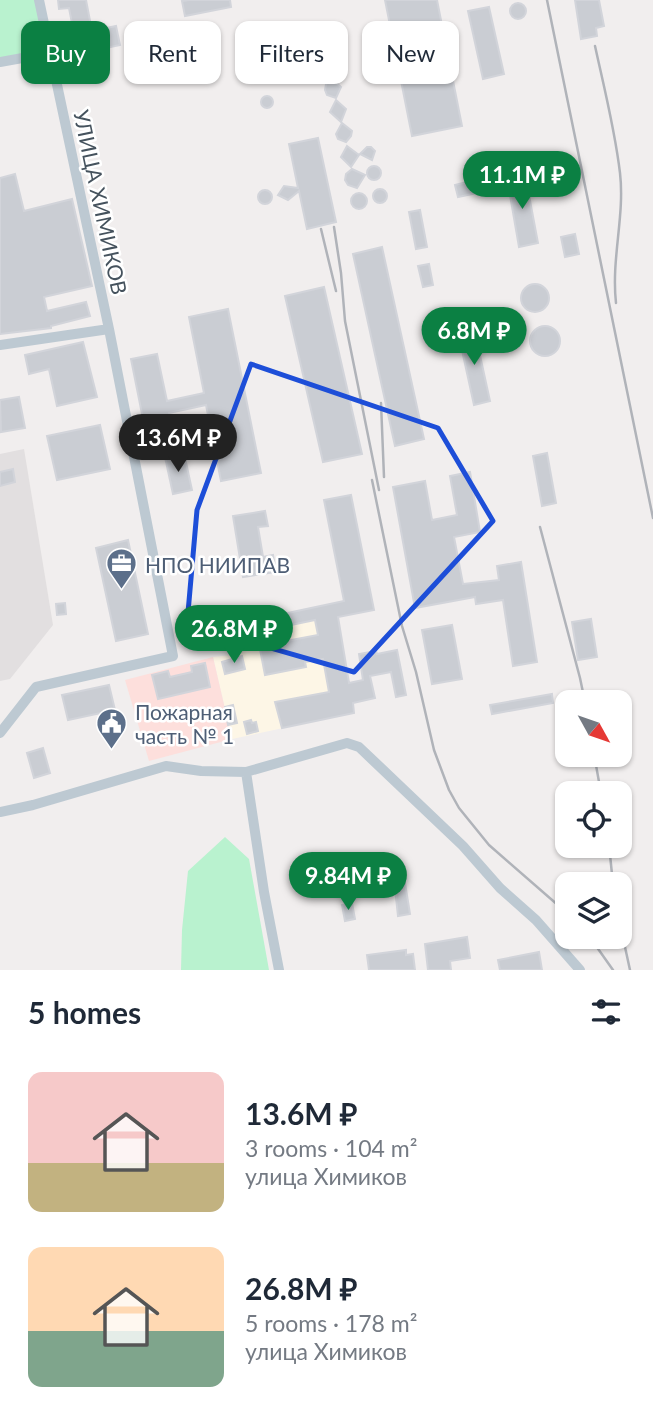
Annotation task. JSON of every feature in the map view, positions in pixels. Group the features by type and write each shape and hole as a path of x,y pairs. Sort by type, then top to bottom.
{"street":[{"name":"УЛИЦА ХИМИКОВ","path":"39,0 43,21"},
{"path":"0,62 21,58"},
{"name":"УЛИЦА ХИМИКОВ","path":"0,733 36,687 173,656 109,329 57,84"},
{"path":"0,345 109,329"},
{"path":"0,812 166,766 201,771 246,772 347,743 359,747 463,846 500,888 536,919 579,970"},
{"path":"246,772 279,970"}],"highlighted area":[{"path":"251,364 438,428 493,521 354,672 187,624 197,510"}],"shaded area":[{"path":"24,449 53,625 10,679 0,681 0,454"},
{"path":"335,603 354,713 232,739 213,657 232,655 238,649 242,636 260,631 258,620"},
{"path":"213,657 232,739 149,761 125,680"}],"green space":[{"path":"0,0 39,0 43,21 21,21 21,58 0,62"},
{"path":"225,837 249,859 269,970 181,970 188,871"}],"building":[{"path":"58,0 86,0 90,21 72,21 69,8 59,9"},
{"path":"230,0 231,7 185,16 182,1"},
{"path":"385,0 437,0 441,21 389,21"},
{"path":"575,0 599,0 604,26 596,28 597,36 581,39"},
{"path":"518,3 526,11 518,19 510,11"},
{"path":"489,7 504,74 483,79 468,11"},
{"path":"116,26 120,45 110,47 110,27"},
{"path":"326,84 338,84 341,87 336,98 327,95"},
{"path":"402,84 454,84 462,126 412,136"},
{"path":"267,96 273,102 267,108 261,102"},
{"path":"336,100 346,109 341,122 330,112"},
{"path":"342,123 352,131 346,142 338,139 336,134"},
{"path":"318,138 336,222 307,229 299,191 288,200 278,195 284,186 298,188 289,144"},
{"path":"347,146 359,155 351,167 341,157"},
{"path":"367,147 375,151 372,160 360,154"},
{"path":"371,166 377,166 381,173 377,180 371,180 367,176 367,170"},
{"path":"352,169 365,175 357,188 348,185 345,180 346,174"},
{"path":"15,174 24,211 72,199 92,286 44,297 47,311 86,302 90,316 51,328 0,334 0,178"},
{"path":"525,174 538,243 519,247 507,178"},
{"path":"479,179 482,192 458,197 455,185"},
{"path":"380,189 385,191 385,201 380,203 375,201 373,196 375,191"},
{"path":"262,190 268,190 272,197 268,204 262,204 258,200 258,194"},
{"path":"356,193 362,193 367,201 365,207 356,209 351,204 351,198"},
{"path":"420,210 427,247 416,249 409,212"},
{"path":"575,234 579,254 565,257 561,237"},
{"path":"382,247 424,439 395,446 353,254"},
{"path":"429,264 433,285 423,287 418,266"},
{"path":"535,284 545,288 549,298 545,308 535,312 525,308 521,298 525,288"},
{"path":"324,287 362,454 323,462 285,296"},
{"path":"228,309 261,473 221,481 206,405 169,413 170,418 144,424 131,359 157,354 167,401 204,393 189,317"},
{"path":"545,326 556,330 560,341 556,352 545,356 534,352 530,341 534,330"},
{"path":"474,328 490,401 474,405 458,332"},
{"path":"83,342 97,397 57,406 49,369 29,374 25,355"},
{"path":"19,397 25,428 1,432 0,400"},
{"path":"100,425 110,469 57,480 47,436"},
{"path":"184,453 192,490 173,494 165,457"},
{"path":"547,453 556,503 542,506 533,456"},
{"path":"13,469 15,482 0,486 0,472"},
{"path":"470,472 480,532 454,537 463,584 499,580 497,566 521,562 537,662 513,666 503,600 476,604 475,597 415,608 393,487 425,481 432,520 457,515 450,476"},
{"path":"351,495 374,610 338,617 349,683 363,680 359,654 397,650 406,695 396,697 391,672 370,676 375,698 353,703 354,713 282,728 275,702 329,692 323,659 305,662 306,667 265,675 259,644 245,648 242,636 260,631 257,614 262,612 264,618 344,601 324,500","holes":["315,620 318,635 270,644 267,630"]},
{"path":"265,511 268,526 258,527 263,557 273,555 276,572 243,577 233,516"},
{"name":"НПО НИИПАВ","path":"128,540 148,634 116,641 96,548"},
{"path":"65,603 66,614 57,615 56,604"},
{"path":"591,619 597,657 578,660 572,622"},
{"path":"452,625 462,679 432,684 422,630"},
{"path":"242,656 245,669 225,674 222,662"},
{"path":"205,663 210,687 158,699 152,675 168,671 170,677 192,672 191,666"},
{"path":"109,685 115,710 68,720 62,695"},
{"path":"552,694 553,703 492,714 490,705"},
{"path":"233,705 237,723 228,725 225,707"},
{"path":"251,720 252,723 256,722 258,731 247,734 244,722"},
{"path":"43,748 50,773 34,778 27,753"},
{"path":"402,864 410,914 398,916 394,879 353,887 350,874"},
{"path":"337,877 339,889 319,892 317,880"},
{"path":"352,903 355,919 345,921 342,905"},
{"path":"467,937 470,958 450,961 451,970 428,970 425,944"},
{"path":"406,950 406,955 413,954 415,970 369,970 367,955"},
{"path":"539,952 542,970 500,970 498,960"}],"railway":[{"path":"547,0 653,518"},
{"path":"595,46 620,173 616,303"},
{"path":"334,227 345,321 379,490"},
{"path":"321,229 336,291"},
{"path":"381,403 384,477"},
{"path":"372,480 402,626 434,750 449,790 459,808 489,845 555,903"},
{"path":"540,527 582,690"},
{"path":"596,767 599,781"},
{"path":"610,858 612,872"},
{"path":"598,949 613,970"},
{"path":"625,949 630,970"}],"place":[{"name":"НПО НИИПАВ","path":"122,591"},
{"name":"Пожарная часть № 1","path":"112,750"}]}
